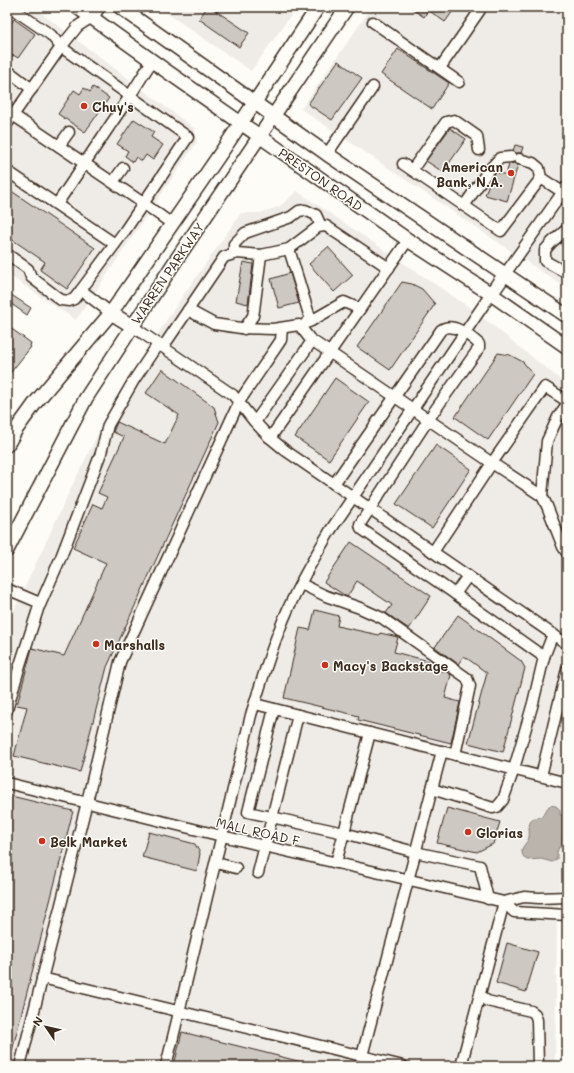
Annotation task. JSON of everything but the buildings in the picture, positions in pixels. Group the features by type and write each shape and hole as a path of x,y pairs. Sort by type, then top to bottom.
{"main road":[{"name":"PRESTON ROAD","path":"120,7 327,154 567,316"},
{"name":"WARREN PARKWAY","path":"7,445 11,428 36,402 111,312 241,123 318,7"},
{"name":"WARREN PARKWAY","path":"7,550 86,398 132,326 347,7"},
{"name":"PRESTON ROAD","path":"79,8 95,12 152,61 408,240 491,294 567,347"},
{"path":"491,294 505,274"},
{"path":"111,312 132,326"}],"street":[{"path":"7,254 28,269 31,277 61,300 69,301 74,298 115,244 188,137 61,47 51,35 10,7"},
{"path":"78,26 79,8"},
{"path":"440,68 480,10"},
{"path":"7,124 10,113 32,89 61,47 78,26 95,12"},
{"path":"373,22 459,82"},
{"path":"57,204 152,61"},
{"path":"7,70 32,89"},
{"path":"327,154 372,87"},
{"path":"10,113 113,182 172,224"},
{"path":"464,206 488,171 500,158 515,158 533,163 539,168 540,178 501,231 464,206 407,167 446,122 450,120 454,120 477,136 479,150"},
{"path":"59,146 69,132"},
{"path":"113,182 123,168"},
{"path":"7,171 115,244"},
{"path":"505,274 566,191 540,178"},
{"path":"234,254 234,244 238,238 245,233 291,217 299,211 305,210 316,215 321,226"},
{"path":"7,710 40,605 62,557 101,453 108,425 134,380 188,310 224,257 237,253 261,255 289,249 318,227 326,226 389,268"},
{"path":"567,229 545,250 545,262 567,273"},
{"path":"269,437 273,434 408,240"},
{"path":"289,249 311,321"},
{"path":"244,329 254,310 261,255"},
{"path":"81,290 111,312"},
{"path":"166,1066 254,704 279,630 310,564 330,531 491,294"},
{"path":"188,310 214,324 244,329 273,329 298,325 311,321 344,302 360,309"},
{"path":"298,325 312,341 542,496 548,506 563,547 567,553"},
{"path":"132,326 233,395 269,437 286,451 567,644"},
{"path":"334,484 441,330 450,326 465,333 479,344 479,348 428,420 361,522 361,528 544,657"},
{"path":"20,1066 87,802 120,662 239,402 281,340 282,328"},
{"path":"255,422 312,341"},
{"path":"433,552 545,387 567,403 558,417 547,441 542,496"},
{"path":"455,594 468,576"},
{"path":"301,584 326,596 360,608 382,618 467,678 470,686 456,755"},
{"path":"7,589 40,605"},
{"path":"432,789 493,808 497,807 503,800 514,770 544,657 553,634"},
{"path":"541,776 567,669"},
{"path":"254,704 567,782"},
{"path":"274,709 248,812 272,816 415,852 480,866 488,899"},
{"path":"258,873 298,715"},
{"path":"336,863 370,733"},
{"path":"362,1056 442,752"},
{"name":"MALL ROAD F","path":"7,782 222,836 488,899 504,902 524,897 567,897"},
{"path":"216,863 236,868"},
{"path":"461,1066 504,902"},
{"name":"MALL ROAD F","path":"504,902 514,912 567,915"},
{"path":"42,978 403,1066"},
{"path":"480,995 488,1001 531,1011 534,1014 537,1020 538,1066"}],"shaded area":[{"path":"7,7 33,7 195,129 197,142 76,320 7,274"},
{"path":"158,7 297,7 251,71"},
{"path":"372,7 567,7 567,289 301,109"},
{"path":"297,191 476,312 567,385 567,787 557,924 555,1066 7,1066 7,625 73,484 108,414 171,313 241,213 261,213 280,206"},
{"path":"549,806 558,807 560,810 560,815 563,815 562,847 559,847 557,859 552,862 541,859 527,860 522,853 522,850 528,839 530,821 542,816"}],"place":[{"name":"Chuy's","path":"84,106"},
{"name":"American Bank, N.A.","path":"511,173"},
{"name":"Marshalls","path":"96,644"},
{"name":"Macy's Backstage","path":"325,665"},
{"name":"Glorias","path":"468,832"},
{"name":"Belk Market","path":"42,841"}]}
